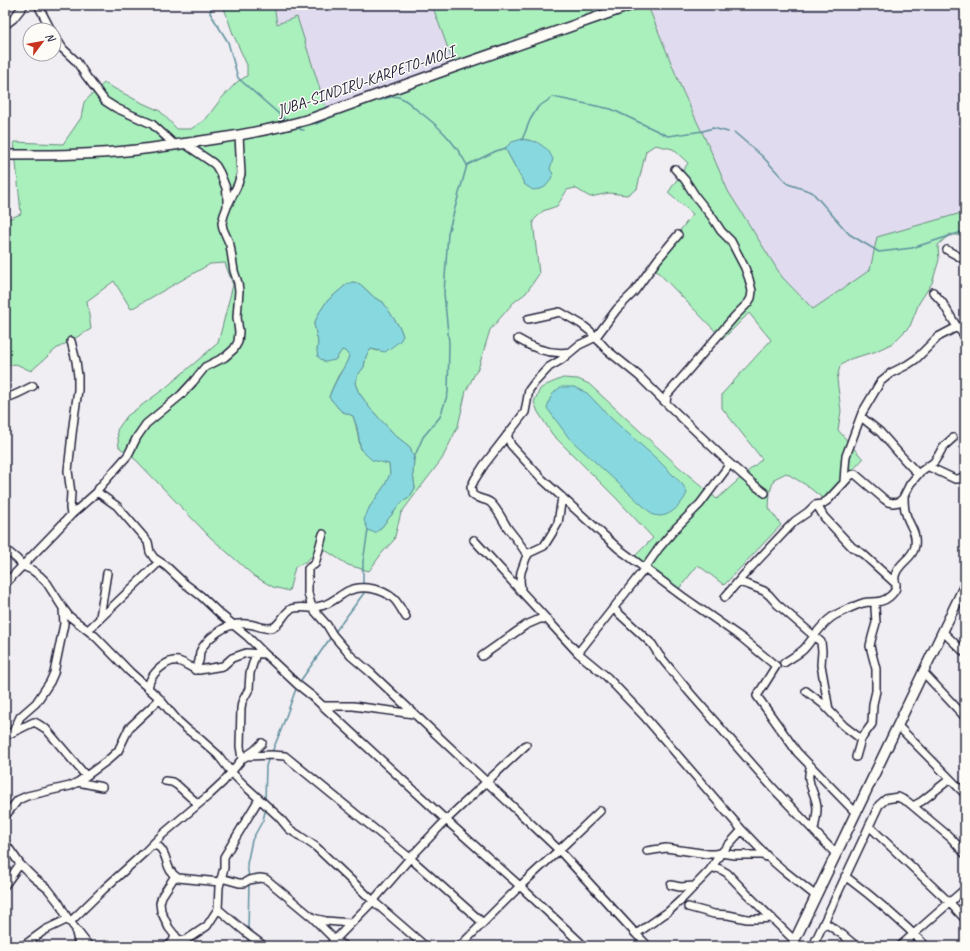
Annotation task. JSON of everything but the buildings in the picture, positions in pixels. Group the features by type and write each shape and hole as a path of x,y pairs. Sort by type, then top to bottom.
{"main road":[{"name":"JUBA-SINDIRU-KARPETO-MOLI","path":"5,155 46,156 136,150 185,144 268,130 310,119 632,5"},
{"path":"793,943 965,585"}],"street":[{"path":"5,25 13,19 24,5"},
{"path":"38,5 47,22"},
{"path":"62,47 77,62 105,101 116,108 152,124 175,145"},
{"path":"226,207 238,184 241,174 240,135"},
{"path":"5,584 71,515 97,492 128,455 146,424 181,395 205,368 225,357 234,349 238,342 238,283 234,271 230,245 222,223 226,207 226,188 216,166 185,144"},
{"path":"666,403 667,395 748,303 751,298 752,291 745,268 730,241 696,197 685,180 675,169"},
{"path":"527,555 523,547 506,526 490,501 474,496 471,487 484,465 525,412 530,390 535,382 546,369 583,342 596,337 617,309 634,292 678,235"},
{"path":"947,250 965,260"},
{"path":"933,292 942,302 957,327 965,336"},
{"path":"528,319 560,312 581,324 596,337 606,350 639,376 728,462 765,493"},
{"path":"844,482 846,456 861,416 881,381 891,373 916,359 938,337 957,327"},
{"path":"518,338 529,345 546,352 570,352"},
{"path":"71,341 76,361 78,390 68,471 71,493 71,515"},
{"path":"5,398 33,386"},
{"path":"861,416 880,432 918,474"},
{"path":"507,435 511,445 542,479 619,549 742,638 776,666 757,696 797,752 856,813"},
{"path":"893,503 901,501 910,484 918,474 934,462 943,447 953,438"},
{"path":"578,653 659,548 710,493 727,468 728,462"},
{"path":"927,466 955,479 965,476"},
{"path":"726,597 795,521 812,508 828,500 851,475 855,474 884,499 899,507 906,515 914,532 915,546 911,556 895,573 896,588 891,595 886,599 861,604 832,617 821,626 804,649 784,663"},
{"path":"97,492 117,506 148,542 150,552 154,558 166,566 220,614 234,624 264,654 584,946"},
{"path":"904,496 906,515"},
{"path":"521,590 521,572 527,555 544,546 554,530 558,523 562,497"},
{"path":"817,505 824,517 852,547 863,554 896,584"},
{"path":"323,534 315,564 310,566 308,569 308,593 312,608 332,635 351,656 559,850 648,946"},
{"path":"474,540 578,653 607,677 644,716 742,830 768,857 816,896"},
{"path":"5,549 23,566 40,576 47,583 69,616 88,630 148,688 183,725 218,755 231,772 289,829 316,847 373,901 425,946"},
{"path":"88,630 156,565"},
{"path":"100,617 107,573"},
{"path":"738,582 764,591 819,640 822,645 821,665 829,710"},
{"path":"195,670 203,646 216,633 223,629 234,624 248,624 263,628 274,627 293,608 312,608 324,605 349,591 364,587 375,589 393,598 400,606 406,617"},
{"path":"856,757 861,739 872,724 873,704 876,691 876,670 870,646 876,623 876,602"},
{"path":"13,732 20,717 36,704 54,673 64,624 63,608"},
{"path":"613,608 652,644 659,655 690,693 773,788 836,854"},
{"path":"482,656 526,625 540,619 547,618"},
{"path":"943,632 965,654"},
{"path":"148,688 150,680 154,674 170,662 177,661 195,670 199,670 223,666 232,658 246,653 264,654"},
{"path":"245,757 240,746 241,708 242,702 249,689 250,674 256,653"},
{"path":"923,672 965,717"},
{"path":"806,691 823,704 844,726 861,739"},
{"path":"5,816 18,800 27,796 70,786 78,782 108,760 118,751 130,728 160,700"},
{"path":"322,706 353,706 414,714"},
{"path":"5,736 34,722 46,729 86,776"},
{"path":"898,726 965,794"},
{"path":"22,946 46,930 69,920 163,834 223,782 245,757 262,742"},
{"path":"331,943 373,901 410,858 446,820 526,745"},
{"path":"245,757 270,755 285,756 410,858 483,923"},
{"path":"811,766 808,780 813,793 816,808 814,830"},
{"path":"913,806 922,801 950,779"},
{"path":"165,781 172,782 198,804"},
{"path":"78,782 102,787"},
{"path":"813,946 879,805 886,799 898,797 908,802 951,838 965,854"},
{"path":"168,946 173,941 186,940 207,926 218,909 219,888 224,868 224,857 259,799"},
{"path":"460,946 520,886 600,810"},
{"path":"869,826 965,919"},
{"path":"636,934 669,911 681,900 712,867 721,853 742,830"},
{"path":"5,843 20,864 48,889 89,946"},
{"path":"153,844 159,847 163,852 172,874 178,878 221,880 239,883 260,878 266,879 313,918 331,943"},
{"path":"647,851 666,848 700,853 762,855 768,857"},
{"path":"700,853 712,867 727,873 772,918 793,943"},
{"path":"5,885 20,864"},
{"path":"175,876 162,896 160,903 169,928 179,940"},
{"path":"845,876 862,889 926,946"},
{"path":"671,885 694,886"},
{"path":"900,946 965,889"},
{"path":"688,907 714,914 747,919 755,920 772,918"},
{"path":"218,909 264,946"},
{"path":"313,918 326,921 351,923"},
{"path":"824,922 843,934 856,946"},
{"path":"75,928 78,946"},
{"path":"191,946 192,936"},
{"path":"331,943 338,943 344,946"}],"shaded area":[{"path":"274,5 432,5 453,62 325,108 297,18 277,24"},
{"path":"648,5 964,5 965,212 877,237 870,270 813,309 782,277 728,191 683,92"}],"green space":[{"path":"223,5 274,5 277,24 297,17 326,108 453,62 432,5 649,5 648,6 683,92 728,191 782,277 813,309 870,270 877,237 965,212 965,240 962,236 950,234 938,245 939,260 932,283 919,303 910,326 893,343 874,352 850,359 840,366 837,379 841,411 838,430 863,459 825,500 806,485 786,473 774,479 770,492 769,508 781,525 724,585 698,565 677,591 635,556 653,538 617,499 552,434 538,412 534,402 540,389 563,378 578,379 589,384 679,467 717,499 762,459 722,408 722,394 771,340 749,313 723,339 652,266 693,214 668,193 688,163 673,149 655,145 646,151 637,189 627,195 609,193 590,197 575,188 567,190 557,206 543,211 533,221 539,274 526,293 513,303 490,330 479,366 466,391 458,426 442,459 401,513 394,540 369,571 348,565 322,548 305,562 295,567 289,591 273,587 254,576 210,537 136,460 119,447 117,430 127,416 164,389 218,343 233,285 225,263 210,264 131,309 114,281 87,301 91,329 56,349 31,371 16,364 5,366 5,220 21,214 14,142 63,144 81,118 84,102 104,83 160,111 177,129 191,129 206,119 220,100 237,82 247,76 247,65 233,34","holes":["525,140 529,140 525,185 505,148","353,282 360,284 375,298 383,302 400,328 403,336 378,351 371,349 366,356 364,367 357,376 355,383 358,391 369,407 396,436 410,447 414,458 413,474 415,488 409,498 402,502 380,529 369,508 385,485 390,474 389,464 382,462 361,450 353,416 341,411 329,397 349,356 345,350 342,350 335,360 317,351 318,342 314,324 327,301 347,284"]}],"water":[{"path":"522,139 537,142 548,150 553,159 550,169 553,174 545,187 533,190 525,185 505,148 512,142"},
{"path":"353,282 360,284 375,298 383,302 400,328 403,336 400,341 385,352 371,349 366,356 364,367 357,376 355,383 358,391 369,407 396,436 410,447 414,458 413,474 415,488 409,498 402,502 375,533 368,530 364,520 369,508 385,485 390,474 389,464 372,460 361,450 357,427 353,416 341,411 329,397 349,356 342,350 335,360 325,362 318,357 318,342 314,324 327,301 347,284"},
{"path":"561,387 574,387 587,393 614,421 658,460 683,485 687,493 683,501 668,514 660,516 653,515 569,438 547,408 555,391"}],"waterway":[{"path":"212,5 210,13 228,42 238,78 287,121"},
{"path":"376,99 381,100 397,96 409,103 445,134 467,165 448,233 444,293 449,343 448,393 440,417 423,437 413,460"},
{"path":"522,140 530,120 538,107 553,97 611,109 668,136 703,131 713,128 728,132"},
{"path":"316,124 339,113"},
{"path":"295,127 304,130"},
{"path":"734,132 762,156 788,184 812,192 849,234 879,252 912,248 965,231"},
{"path":"467,165 496,151 506,148"},
{"path":"363,586 363,562 368,530"},
{"path":"335,632 364,593 364,590"},
{"path":"299,683 331,637"},
{"path":"272,752 297,686"},
{"path":"265,801 266,766 269,757"},
{"path":"249,878 247,864 252,840 263,820 266,808"},
{"path":"248,930 249,882"},
{"path":"247,946 248,938"}]}
